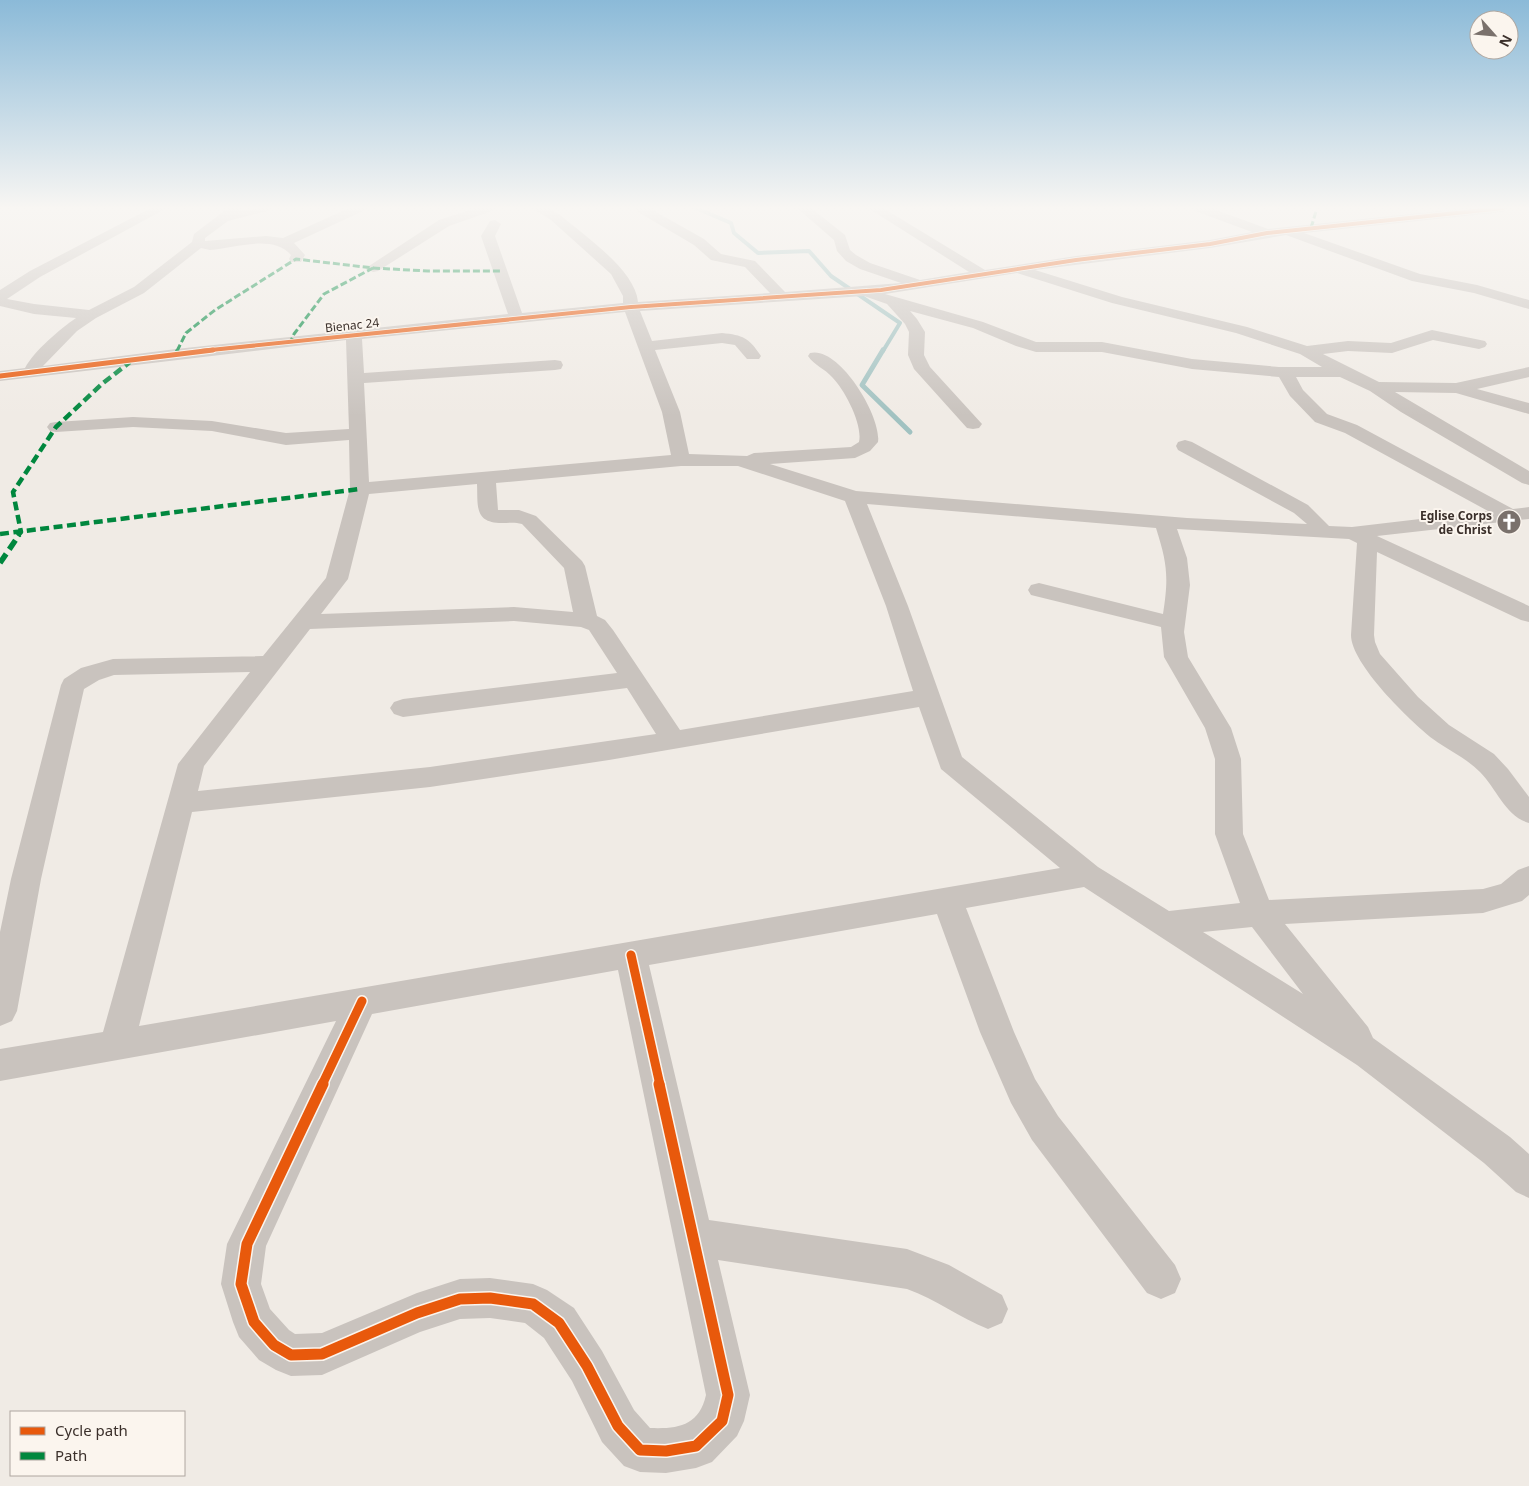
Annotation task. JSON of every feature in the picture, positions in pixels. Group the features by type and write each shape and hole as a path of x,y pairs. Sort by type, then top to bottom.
{"street":[{"path":"0,297 30,277"},
{"path":"30,373 34,364 72,328 138,290 155,277"},
{"path":"503,277 517,318"},
{"path":"620,277 630,296 630,308 671,412 681,460"},
{"path":"763,277 781,296"},
{"path":"899,277 919,284"},
{"path":"880,294 919,284 967,277"},
{"path":"1041,277 1117,300 1240,330 1306,351 1343,372 1376,387 1408,408 1529,479"},
{"path":"1416,277 1477,289 1529,305"},
{"name":"Bienac 24","path":"0,376 176,354 517,318 826,293 880,294"},
{"path":"880,294 990,329 1036,347 1102,347 1192,364 1285,372 1343,372"},
{"path":"880,294 912,322 917,332 916,355 922,369 973,424"},
{"path":"0,302 34,309 92,315"},
{"path":"1306,351 1348,346 1392,348 1432,335 1479,344"},
{"path":"117,1044 191,764 337,579 360,489 354,336"},
{"path":"645,346 722,338 734,339 744,342 753,356"},
{"path":"360,489 486,476 681,460 740,460 849,453 864,448 869,442 870,435 862,411 850,388 839,373 816,356"},
{"path":"356,379 555,365"},
{"path":"1285,372 1296,392 1321,418 1351,429 1520,514"},
{"path":"1376,387 1456,388 1529,372"},
{"path":"1456,388 1529,409"},
{"path":"56,428 142,422 212,426 286,439 357,434"},
{"path":"1185,446 1285,499 1314,519 1324,531"},
{"path":"740,460 854,497 1164,522 1324,531 1360,536 1520,514"},
{"path":"486,476 488,513 500,516 519,516 529,520 574,566 586,620"},
{"path":"854,497 897,606 950,762 1088,875 1369,1054 1497,1150 1529,1180"},
{"path":"1164,522 1176,558 1179,585 1172,632 1176,657 1218,728 1228,760 1229,834 1259,913 1369,1054"},
{"path":"1360,536 1529,615"},
{"path":"1360,536 1364,563 1363,644 1371,660 1429,721 1491,767 1522,808 1529,813"},
{"path":"1039,590 1173,623"},
{"path":"302,622 514,614 586,620 597,625 605,635 673,740"},
{"path":"0,1011 26,879 73,685 90,674 113,667 270,664"},
{"path":"403,708 634,679"},
{"path":"180,803 430,777 673,740 928,697"},
{"path":"0,1065 1088,875"},
{"path":"1164,924 1259,913 1483,901 1511,893 1529,878"},
{"path":"947,899 997,1032 1023,1091 1045,1128 1161,1279"},
{"path":"362,1002 247,1244 241,1284 254,1322 274,1346 291,1355 322,1354 417,1313 460,1299 490,1298 534,1304 559,1323 587,1366 618,1426 640,1450 666,1450 696,1446 722,1421 728,1395 630,955"},
{"path":"693,1237 907,1269 935,1279 988,1309"}],"waterway":[{"path":"833,277 900,323 883,351"},
{"path":"883,350 862,385 910,432"}],"marked path":[{"path":"176,354 186,333 215,310 267,277"},
{"path":"290,343 294,334 324,294 355,277"},
{"path":"0,563 21,532 13,492 56,427 103,383 130,362"},
{"path":"0,534 360,489"}],"cycle path":[{"path":"0,376 176,354 435,326 631,307 881,290 963,277"},
{"path":"362,1001 247,1244 241,1284 254,1322 274,1345 291,1355 322,1354 417,1313 460,1299 490,1298 533,1304 559,1323 587,1366 618,1426 640,1450 666,1451 696,1446 722,1421 728,1395 631,955"}],"place":[{"name":"Eglise Corps de Christ","path":"1509,522"}]}
